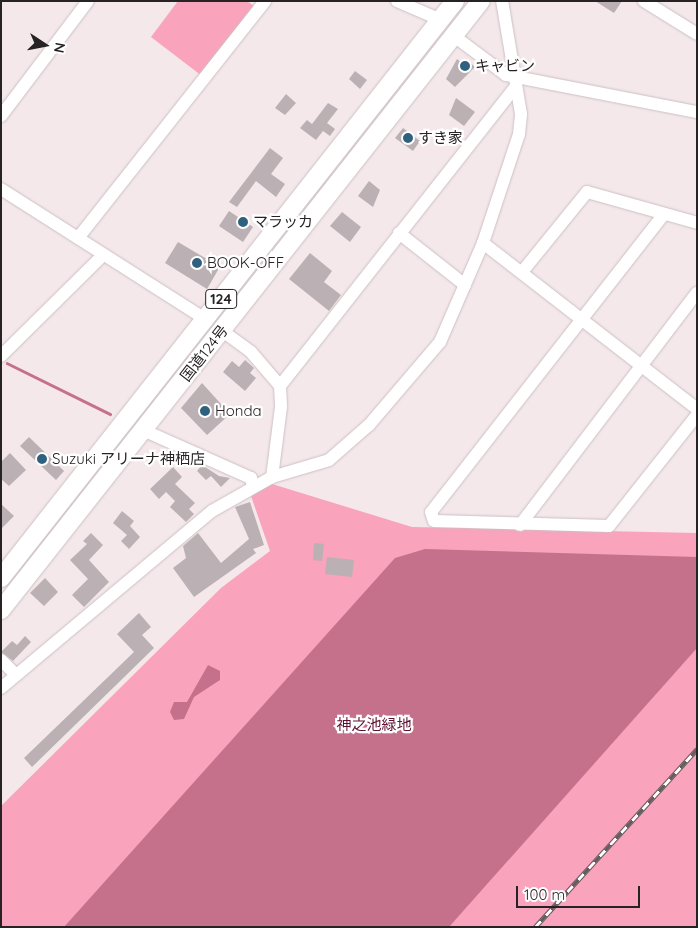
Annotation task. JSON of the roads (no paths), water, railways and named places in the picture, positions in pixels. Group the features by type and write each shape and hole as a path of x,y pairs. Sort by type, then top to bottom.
{"highway":[{"name":"国道124号","path":"1,578 455,1"},
{"name":"国道124号","path":"1,610 481,1"}],"street":[{"path":"1,116 88,1"},
{"path":"78,238 265,1"},
{"path":"397,1 441,20"},
{"path":"1,688 184,532 253,486 272,477 329,460 369,425 440,342 483,243 520,134 521,114 513,81 502,1"},
{"path":"644,1 697,34"},
{"path":"454,36 513,81 697,112"},
{"path":"280,386 399,233 513,81"},
{"path":"1,190 205,319"},
{"path":"522,272 587,192 697,223"},
{"path":"664,214 431,512 434,521 520,525 609,526 697,415"},
{"path":"399,233 465,286"},
{"path":"483,243 697,409"},
{"path":"1,356 102,255"},
{"path":"520,525 697,293"},
{"path":"221,330 251,352 280,386 281,407 272,477"},
{"path":"143,430 250,478 253,486"},
{"path":"1,660 16,675"}],"waterway":[{"path":"7,363 110,414"}],"railway":[{"path":"535,927 697,749"}],"place":[{"name":"キャビン","path":"465,66"},
{"name":"すき家","path":"408,138"},
{"name":"マラッカ","path":"243,222"},
{"name":"BOOK-OFF","path":"197,263"},
{"name":"Honda","path":"205,411"},
{"name":"Suzuki アリーナ神栖店","path":"42,459"}],"park label":[{"name":"神之池緑地","path":"374,725"}]}
